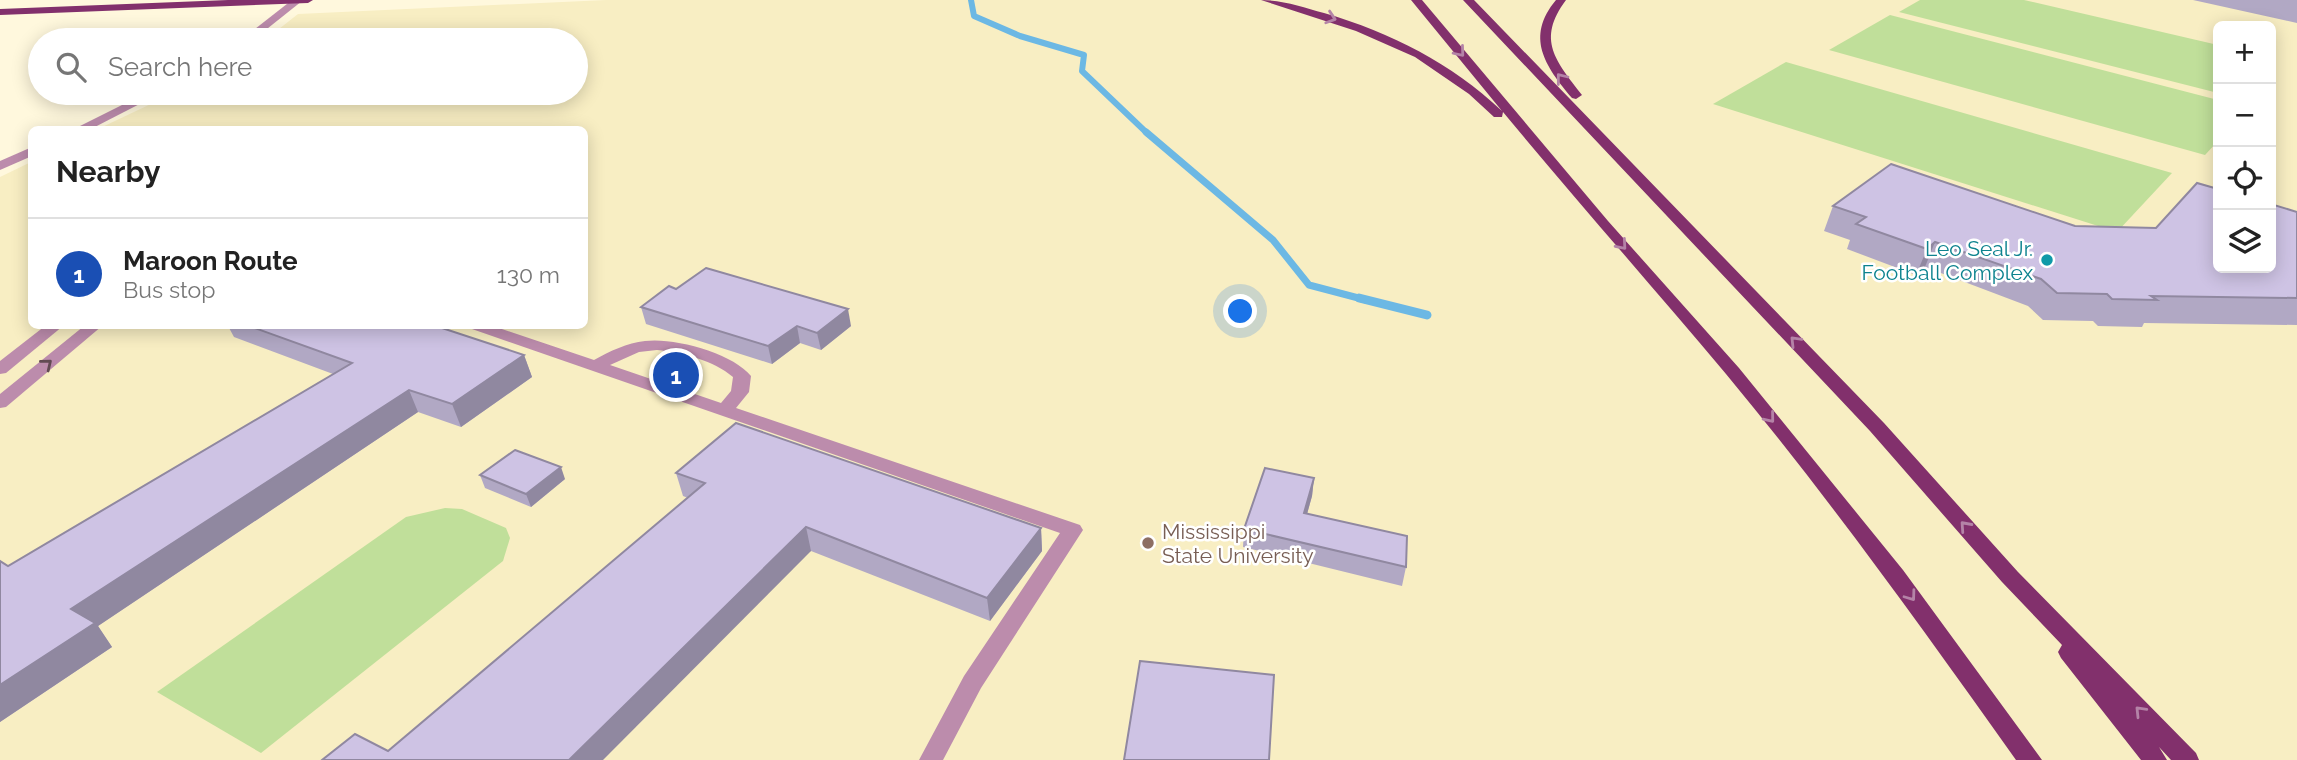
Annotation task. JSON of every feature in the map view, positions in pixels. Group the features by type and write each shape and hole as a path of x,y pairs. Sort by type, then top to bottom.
{"main road":[{"path":"0,12 307,0"},
{"path":"1266,0 1381,35 1446,70 1484,99 1604,224"},
{"path":"1416,0 1604,224 1733,372 1896,575 2030,760"},
{"path":"1468,0 1877,427 2010,577 2187,760"},
{"path":"1562,0 1548,23 1545,47 1549,60 1557,75 1597,120 1615,153"},
{"path":"2010,577 2155,760"}],"street":[{"path":"262,28 297,1"},
{"path":"86,126 130,105"},
{"path":"0,166 28,153"},
{"path":"0,369 51,329"},
{"path":"0,403 90,329"},
{"path":"487,329 1073,530 972,682 931,760"},
{"path":"596,366 623,350 651,344 668,344 730,365 742,376 740,392 724,410"}],"shaded area":[{"name":"Mississippi State University","path":"606,0 2297,0 2297,760 0,760 0,177 28,163 28,329 588,329 588,126 104,126 149,105 588,105 588,28 280,28 298,14"}],"green space":[{"path":"1920,0 2024,0 2213,44 2213,92 1899,12"},
{"path":"1890,15 2213,99 2213,146 2205,155 1829,50"},
{"path":"1786,62 2172,173 2117,232 1713,104"},
{"path":"445,508 462,509 506,528 510,538 503,561 261,753 157,692 406,517"}],"building":[{"path":"1891,164 2075,226 2156,228 2197,183 2213,188 2213,273 2276,273 2276,206 2297,212 2297,298 2151,296 2157,300 2112,299 2107,294 2057,293 2041,279 1935,242 1927,249 1856,224 1866,217 1833,206"},
{"path":"706,268 848,309 817,333 797,326 768,346 641,307 669,286 676,289"},
{"path":"257,329 445,329 524,355 452,404 409,390 71,609 95,623 0,685 0,561 8,566 352,363"},
{"path":"736,423 1041,528 987,598 806,527 569,760 322,760 355,734 388,751 705,483 676,473"},
{"path":"515,450 561,467 526,494 480,475"},
{"path":"1265,468 1314,478 1304,513 1407,536 1406,567 1244,529"},
{"path":"1140,661 1274,675 1269,760 1124,760"}],"waterway":[{"path":"971,0 974,16 1020,36 1084,55 1082,71 1148,134"},
{"path":"1146,132 1273,240 1309,285 1366,300"},
{"path":"1359,298 1427,315"}],"place":[{"name":"Leo Seal Jr. Football Complex","path":"2047,260"},
{"name":"Maroon Route","path":"676,375"},
{"name":"Mississippi State University","path":"1148,543"}]}
